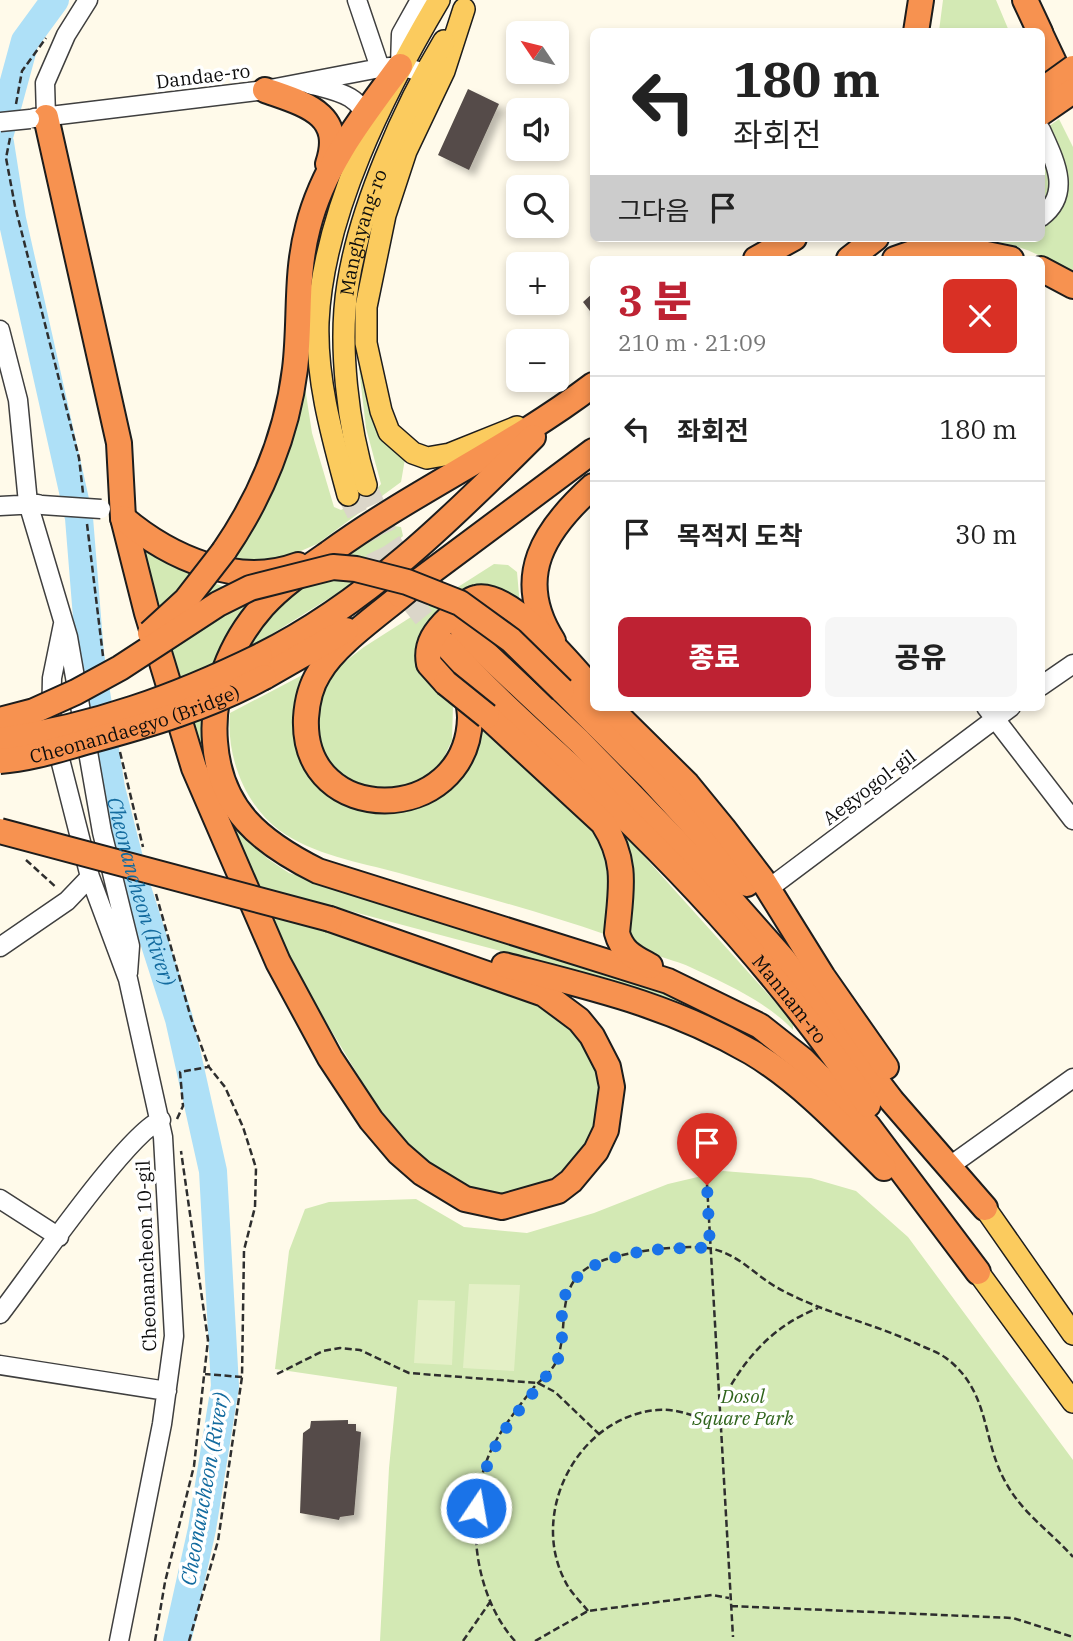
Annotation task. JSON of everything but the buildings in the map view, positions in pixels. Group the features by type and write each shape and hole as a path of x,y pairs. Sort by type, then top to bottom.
{"highway":[{"path":"917,28 921,0"},
{"path":"1025,0 1038,28"},
{"path":"1045,43 1073,101"},
{"path":"320,191 390,67"},
{"path":"1045,88 1073,68"},
{"path":"0,713 71,682 136,644 186,600 244,521 262,485 290,395 295,368 299,271 308,225 334,144 330,128 314,109 265,90"},
{"path":"1045,110 1073,91"},
{"path":"38,118 118,443 119,482 112,513 147,613 190,755 223,838 278,962 330,1058 371,1120 414,1167 448,1191 465,1199 502,1207 558,1191 571,1181 596,1150 606,1130 612,1087 608,1067 592,1036 579,1020 544,994 330,919"},
{"path":"757,256 769,242"},
{"path":"760,256 786,242"},
{"path":"853,256 871,242"},
{"path":"904,256 943,242"},
{"path":"950,242 1000,256"},
{"path":"1045,271 1073,286"},
{"path":"590,387 559,411 334,549 290,581 262,607 238,642 218,689 214,721 216,758 222,784 245,820 290,857 318,871 624,965 719,1004"},
{"path":"262,666 395,566 461,507 559,411"},
{"path":"262,666 328,642 409,589 590,453"},
{"path":"119,482 159,541"},
{"path":"563,656 541,616 536,576 538,558 557,521 590,489"},
{"path":"112,513 145,537 159,541 182,556 225,571 281,571 334,549"},
{"path":"0,720 34,711 76,692 218,604 250,588 333,567 356,569 407,582 460,603 511,640 649,777 740,876 823,977"},
{"path":"409,589 320,671 307,699 306,734 313,758 330,781 352,795 371,801 394,803 421,794 453,768 466,739 470,718 466,685 454,638"},
{"path":"590,687 563,656 500,602 477,597 444,622 430,642 429,664 446,683 487,716 603,823 617,845 622,867 617,933 623,948 760,1027 803,1060 840,1094 885,1148 978,1272"},
{"name":"Mannam-ro","path":"454,638 579,741 708,874 784,960 892,1101 985,1208"},
{"name":"Mannam-ro","path":"454,638 504,705 671,863 789,998 861,1095 978,1272"},
{"name":"Cheonandaegyo (Bridge)","path":"0,740 53,732 113,717 262,666"},
{"name":"Cheonandaegyo (Bridge)","path":"0,761 43,754 136,729 234,693 262,666"},
{"path":"613,711 687,784 768,889 823,977 985,1208"},
{"path":"0,831 635,998 664,1009 753,1053 799,1088 856,1140 978,1272"}],"main road":[{"name":"Manghyang-ro","path":"439,0 390,67 325,259 318,324 323,389 357,490 356,452 345,352 347,285 362,223 425,73 466,4"},
{"path":"466,4 444,71 406,151 385,215 375,262 366,307 366,344 381,411 389,432 401,445 427,458 450,454 559,411"},
{"name":"Mannam-ro","path":"985,1208 1073,1334"},
{"name":"Mannam-ro","path":"978,1272 1073,1402"}],"street":[{"path":"38,118 45,83 66,35 88,0"},
{"path":"358,0 390,67"},
{"name":"Manghyang-ro","path":"390,67 401,34 420,0"},
{"name":"Dandae-ro","path":"0,122 265,90 390,67 425,73"},
{"path":"306,83 352,98 366,113 367,127 355,172"},
{"path":"1045,139 1054,158 1059,186 1056,201 1045,213"},
{"path":"758,256 775,242"},
{"name":"Cheonancheon 10-gil","path":"0,330 18,400 35,504 68,637 102,832 130,946 128,979"},
{"path":"0,506 35,504 112,513"},
{"name":"Cheonancheon 10-gil","path":"63,624 51,688 51,724 90,877 128,979 168,1122 174,1336 119,1641"},
{"path":"1045,683 1073,664"},
{"path":"990,713 1073,820"},
{"name":"Aegyogol-gil","path":"768,889 990,713"},
{"path":"0,947 67,901 90,877"},
{"path":"954,1163 1073,1078"},
{"name":"Cheonancheon 10-gil","path":"0,1314 121,1155 144,1129 168,1122"},
{"path":"0,1199 59,1237"},
{"path":"0,1365 166,1391"}],"path":[{"path":"18,857 46,875 67,901"},
{"path":"168,1122 183,1106 180,1072 209,1067"},
{"path":"704,1132 733,1637"},
{"path":"155,1641 165,1582 194,1466 208,1340 190,1196 180,1145"},
{"path":"515,1641 490,1602 477,1541 476,1508 481,1480 496,1440 555,1364 562,1336 564,1298 572,1283 591,1265 609,1258 684,1248 710,1248 749,1265 774,1286 944,1356 968,1377 978,1394 1004,1480 1022,1509 1073,1556"},
{"path":"719,1406 736,1374 754,1350 776,1330 821,1307"},
{"path":"277,1374 323,1351 340,1349 360,1350 409,1373 538,1383 555,1392 599,1434"},
{"path":"205,1374 231,1377"},
{"path":"189,1641 218,1541 242,1377"},
{"path":"588,1611 565,1581 553,1539 555,1508 561,1486 578,1453 599,1434 633,1415 659,1409 697,1416 720,1426"},
{"path":"535,1641 588,1611 712,1595 730,1598"},
{"path":"463,1641 490,1602"},
{"path":"731,1606 1013,1618 1073,1637"}],"green space":[{"path":"943,0 996,0 1008,28 939,28"},
{"path":"1059,119 1073,147 1073,274 1045,256 998,242 1045,242 1045,129"},
{"path":"357,351 378,434 405,459 401,482 317,544 280,560 234,561 273,488 302,368 312,433 334,507 341,510 374,492 381,484 366,428"},
{"path":"394,526 401,527 403,536 347,587 248,649 264,627 296,593 332,565"},
{"path":"136,540 188,573 222,586 240,586 261,601 203,726 201,751"},
{"path":"494,564 508,565 517,572 520,606 435,619 435,688 453,706 452,740 441,764 414,786 392,790 367,788 336,771 322,752 316,707 333,671 364,647"},
{"path":"310,671 296,712 295,743 308,773 323,789 342,801 363,809 407,811 428,804 446,791 460,771 479,730 502,738 596,828 611,854 607,935 321,852 279,830 256,807 240,778 231,745 230,713"},
{"path":"228,822 268,859 289,873 631,977 714,1015 709,1016 633,986 320,903 314,926 507,986 574,1026 595,1063 600,1105 599,1121 581,1156 541,1186 504,1195 486,1193 454,1180 413,1150 373,1100 295,970"},
{"path":"616,825 793,1022 793,1030 745,994 690,967 647,951 633,942 628,936 629,865"},
{"name":"Dosol Square Park","path":"723,1171 811,1178 856,1191 908,1237 1073,1460 1073,1641 380,1641 389,1468 397,1387 275,1369 289,1251 305,1209 329,1202 416,1199 464,1227 527,1233 594,1213 668,1184"},
{"path":"469,1284 520,1285 514,1371 463,1368"},
{"path":"418,1300 455,1301 452,1365 414,1363"}],"waterway":[{"name":"Cheonancheon (River)","path":"0,133 25,41 55,0"},
{"name":"Cheonancheon (River)","path":"0,143 12,219 79,518 90,654 111,788 135,882 179,1019 213,1171 225,1386 202,1529 177,1641"}],"tunnel":[{"path":"366,485 390,541 411,572"},
{"path":"348,495 384,568 446,645"}],"route":[{"path":"476,1508 481,1480 496,1440 555,1364 561,1344 564,1298 572,1283 591,1265 609,1258 684,1248 710,1248 707,1185"}]}
